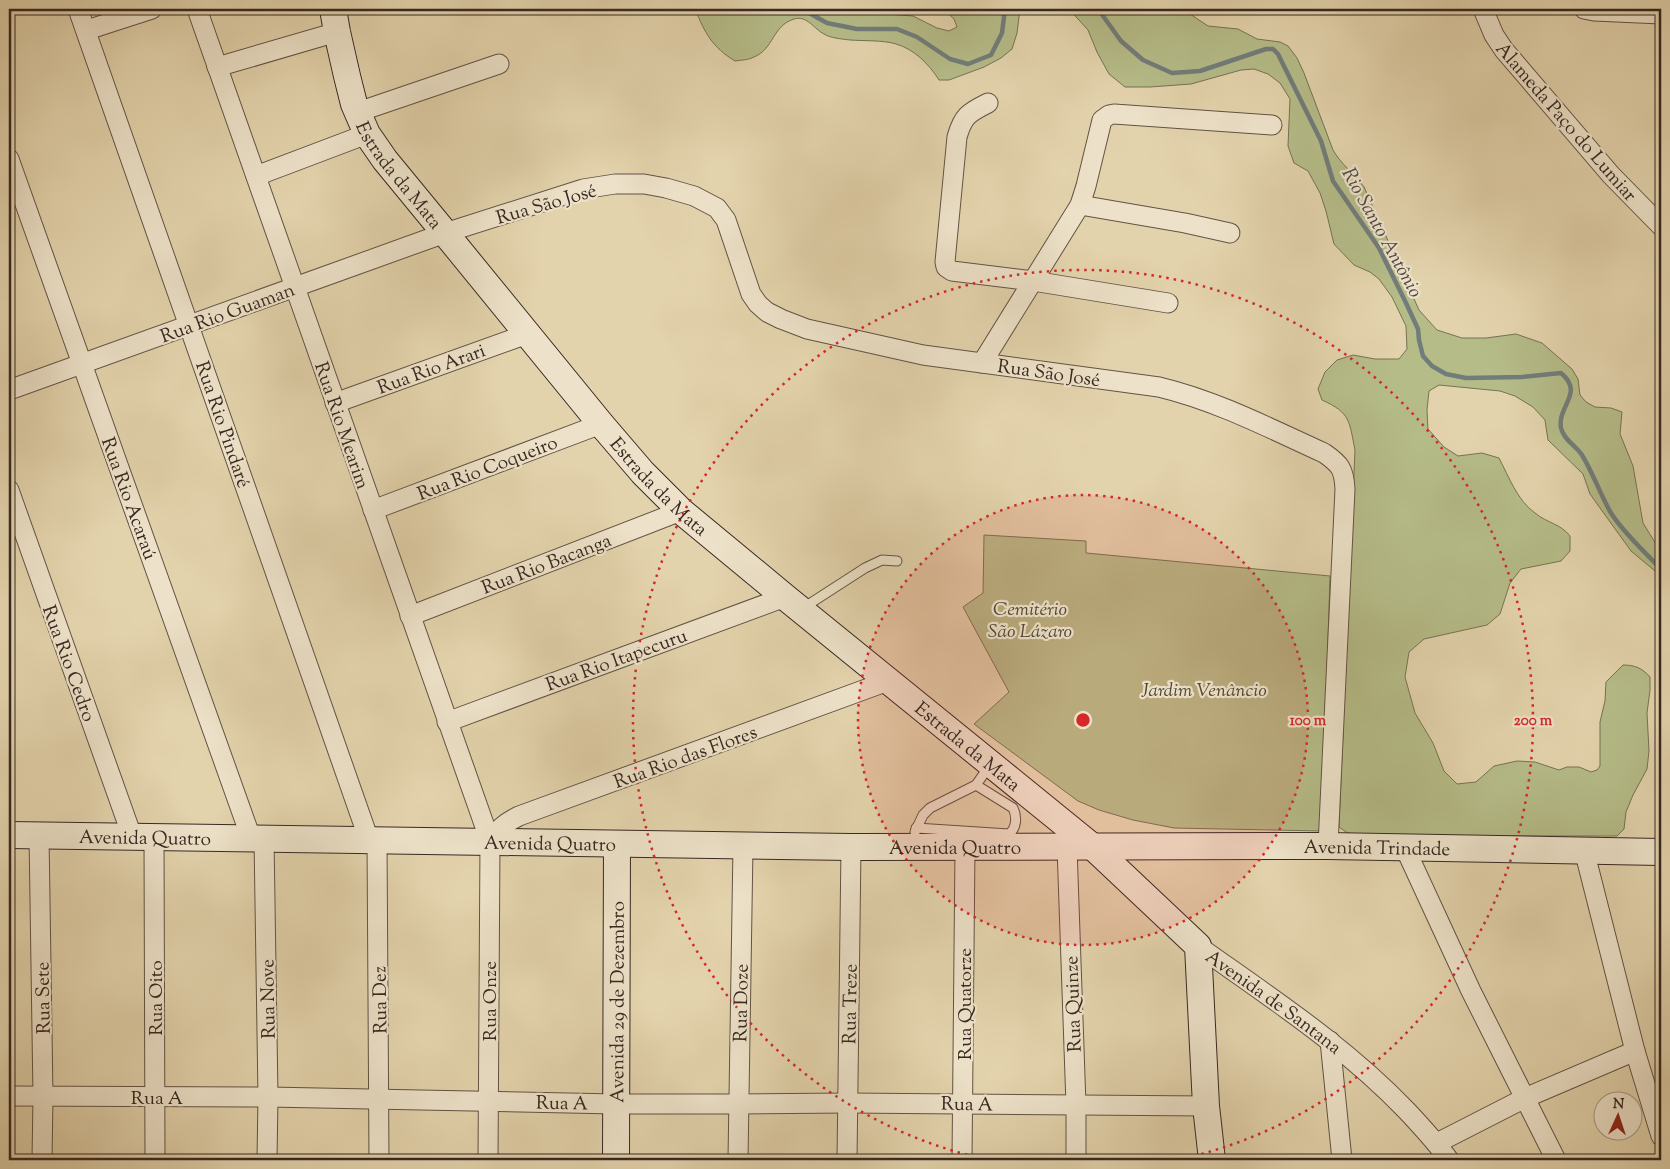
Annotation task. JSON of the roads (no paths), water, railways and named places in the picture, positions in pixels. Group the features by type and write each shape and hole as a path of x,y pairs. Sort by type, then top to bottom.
{"main road":[{"name":"Estrada da Mata","path":"335,20 347,76 362,123 385,160 600,424 643,473 681,511 888,681 983,775 1080,847"},
{"name":"Avenida Quatro","path":"9,835 851,848 914,838 965,848 1080,847"},
{"name":"Avenida 29 de Dezembro","path":"616,845 616,1160"},
{"name":"Avenida Trindade","path":"1080,847 1328,846 1661,852"},
{"name":"Avenida de Santana","path":"1080,847 1198,946"},
{"path":"1198,946 1206,1106 1212,1160"}],"street":[{"name":"Rua Rio Pindaré","path":"78,9 373,840"},
{"path":"87,30 152,9"},
{"name":"Rua Rio Mearim","path":"197,9 490,842"},
{"name":"Alameda Paço do Lumiar","path":"1483,9 1494,35 1504,50 1611,175 1661,226"},
{"path":"1591,10 1661,14"},
{"name":"Estrada da Mata","path":"217,67 335,20"},
{"path":"256,176 362,123 499,64"},
{"path":"988,103 966,116 961,123 957,138 946,267 952,271 1033,281 1168,303"},
{"path":"982,363 1080,205 1102,120 1108,115 1272,125"},
{"name":"Rua Rio Acaraú","path":"9,159 258,838"},
{"name":"Rua São José","path":"444,233 582,189 615,184 644,184 666,188 694,196 717,208 726,220 751,294 767,312 781,320 807,329 923,355 1159,387 1223,407 1324,453 1342,469 1345,489 1328,846"},
{"path":"1080,205 1185,223 1230,233"},
{"name":"Rua Rio Guaman","path":"9,390 444,233"},
{"name":"Rua Rio Arari","path":"336,403 527,334"},
{"name":"Rua Rio Coqueiro","path":"373,510 600,424"},
{"name":"Rua Rio Cedro","path":"9,490 143,836"},
{"name":"Rua Rio Bacanga","path":"410,616 681,511"},
{"name":"Rua Rio Itapecuru","path":"448,722 792,603"},
{"name":"Rua Rio das Flores","path":"490,842 506,822 519,816 888,681"},
{"name":"Rua Sete","path":"39,835 44,1097 42,1160"},
{"name":"Rua Oito","path":"143,836 155,1096 154,1160"},
{"name":"Rua Nove","path":"258,838 268,1097 267,1160"},
{"name":"Rua Dez","path":"373,840 380,1100 379,1160"},
{"name":"Rua Onze","path":"488,1160 490,842"},
{"name":"Rua Doze","path":"738,1160 743,846"},
{"name":"Rua Quinze","path":"1076,1160 1080,847"},
{"name":"Rua Treze","path":"847,1160 851,848"},
{"name":"Rua Quatorze","path":"962,1160 965,848"},
{"path":"1405,848 1471,991 1556,1160"},
{"path":"1584,850 1635,1051 1654,1088 1661,1136"},
{"name":"Avenida de Santana","path":"1198,946 1330,1041 1382,1085 1436,1143 1449,1160"},
{"path":"1330,1041 1342,1160"},
{"path":"1436,1143 1525,1098 1635,1051"},
{"name":"Rua A","path":"9,1096 268,1097 616,1104 848,1102 1206,1106"}],"lane":[{"path":"792,603 882,560 897,561"},
{"path":"983,775 1016,813 1015,827 1010,834 914,838 923,815 930,808 983,775"}],"waterway":[{"name":"Rio Santo Antônio","path":"802,9 827,23 857,29 897,29 917,37 950,59 968,64 991,55 1002,33 1005,9"},
{"name":"Rio Santo Antônio","path":"1098,9 1121,41 1143,60 1172,73 1200,71 1266,49 1273,49 1278,54 1321,141 1333,181 1379,248 1406,303 1418,329 1423,356 1432,366 1446,374 1466,378 1522,377 1561,373 1568,380 1571,387 1561,420 1562,432 1582,455 1616,520 1661,568"}],"park label":[{"name":"Cemitério São Lázaro","path":"1030,619"},
{"name":"Jardim Venâncio","path":"1204,689"}]}
